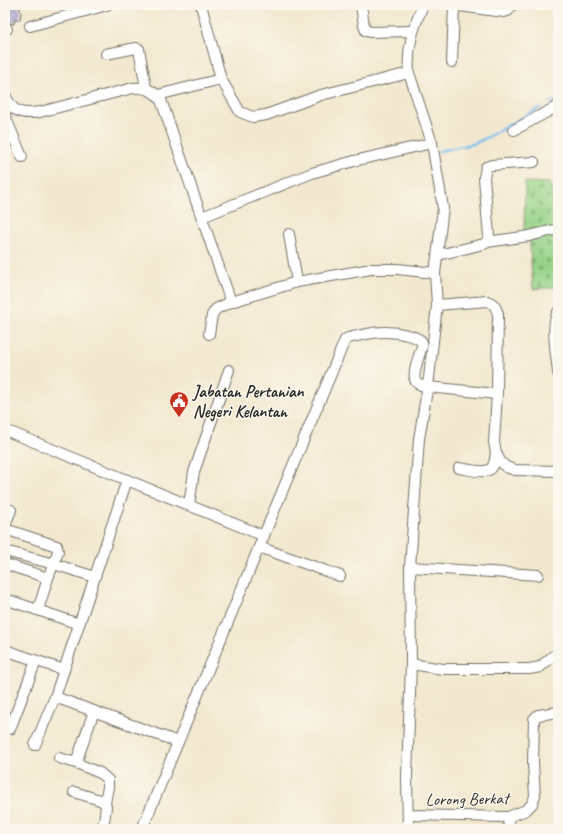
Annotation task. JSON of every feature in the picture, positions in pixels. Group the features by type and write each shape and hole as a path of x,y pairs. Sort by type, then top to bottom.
{"street":[{"path":"30,26 107,5"},
{"path":"201,5 222,79 240,112 253,117 266,116 321,95 409,73"},
{"path":"361,5 366,31 412,31"},
{"path":"408,829 407,776 411,664 410,567 419,439 428,387 437,305 435,273 443,208 432,143 409,73 408,60 412,31 423,5"},
{"path":"452,62 453,5 504,12 508,11 512,5"},
{"path":"106,54 136,48 139,49 146,88"},
{"path":"158,95 222,79"},
{"path":"5,94 12,106 18,112 28,114 133,88 146,88 158,95 231,302"},
{"path":"514,130 558,106"},
{"path":"5,116 22,157"},
{"path":"202,217 312,173 354,161 432,143"},
{"path":"487,242 489,236 484,178 486,167 492,165 534,162"},
{"path":"438,255 487,242 529,236 558,229"},
{"path":"289,234 297,282"},
{"path":"209,334 212,315 214,312 231,302 297,282 371,269 397,269 435,273"},
{"path":"437,305 487,301 493,303 497,308 497,394 494,442 496,453 500,461 506,467 514,470 558,471"},
{"path":"558,312 554,327 558,374"},
{"path":"142,829 346,338 387,331 397,332 420,339 422,346 414,377 417,384 428,387 497,394"},
{"path":"189,505 194,472 229,370"},
{"path":"5,430 264,536"},
{"path":"459,468 486,471 493,466 496,453"},
{"path":"35,745 55,696 80,624 127,480"},
{"path":"5,525 11,510"},
{"path":"5,529 57,546 58,552 38,610"},
{"path":"259,547 340,576"},
{"path":"5,551 95,577"},
{"path":"5,564 48,578"},
{"path":"410,567 538,575"},
{"path":"5,599 80,624"},
{"path":"5,650 64,670"},
{"path":"411,664 443,669 529,669 540,667 553,656 558,654"},
{"path":"10,728 36,661"},
{"path":"55,696 178,742"},
{"path":"76,763 94,711"},
{"name":"Lorong Berkat","path":"408,815 508,817 526,810 532,804 535,796 533,763 534,719 538,715 558,712"},
{"path":"59,758 100,773 108,780 103,829"},
{"path":"74,792 105,803"},
{"path":"508,817 508,829"}],"green space":[{"path":"525,182 550,183 554,203 558,203 558,233 556,234 558,287 533,289 529,233 524,234"}],"building":[{"path":"5,5 19,6 21,12 20,20 14,20 14,24 5,22"}],"waterway":[{"path":"550,103 558,98"},
{"path":"439,151 473,144 540,108"}],"place":[{"name":"Jabatan Pertanian Negeri Kelantan","path":"179,418"}]}
